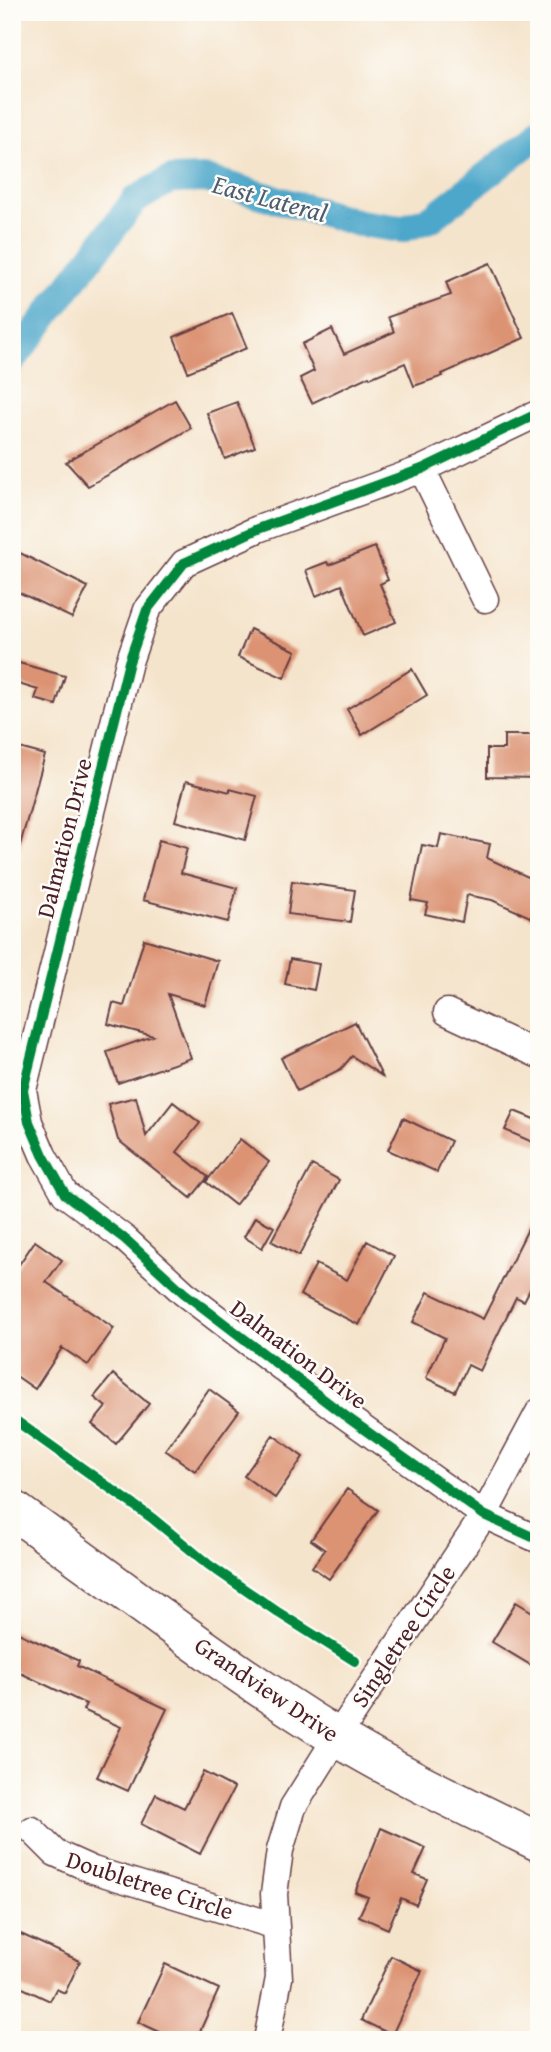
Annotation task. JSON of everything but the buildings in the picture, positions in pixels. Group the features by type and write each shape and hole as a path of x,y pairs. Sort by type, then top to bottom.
{"street":[{"name":"Dalmation Drive","path":"539,414 422,469 258,528 184,563 148,610 129,662 23,1090 29,1122 43,1155 65,1194 125,1239 195,1301 344,1415 484,1515 539,1539"},
{"path":"422,469 485,599"},
{"path":"447,1012 539,1055"},
{"name":"Singletree Circle","path":"267,2040 279,1978 274,1898 280,1850 293,1807 484,1515 539,1412"},
{"name":"Grandview Drive","path":"12,1509 240,1674 337,1737 407,1776 539,1842"},
{"name":"Doubletree Circle","path":"32,1830 55,1853 93,1870 276,1926"}],"waterway":[{"name":"East Lateral","path":"12,361 135,200 170,180 206,179 359,223 402,229 432,218 539,134"}],"cycle path":[{"path":"539,413 422,469 258,529 184,563 147,610 129,662 23,1090 29,1122 43,1155 65,1194 125,1239 184,1293 344,1415 484,1515 539,1540"},
{"path":"12,1418 152,1518 209,1565 355,1661"}]}
